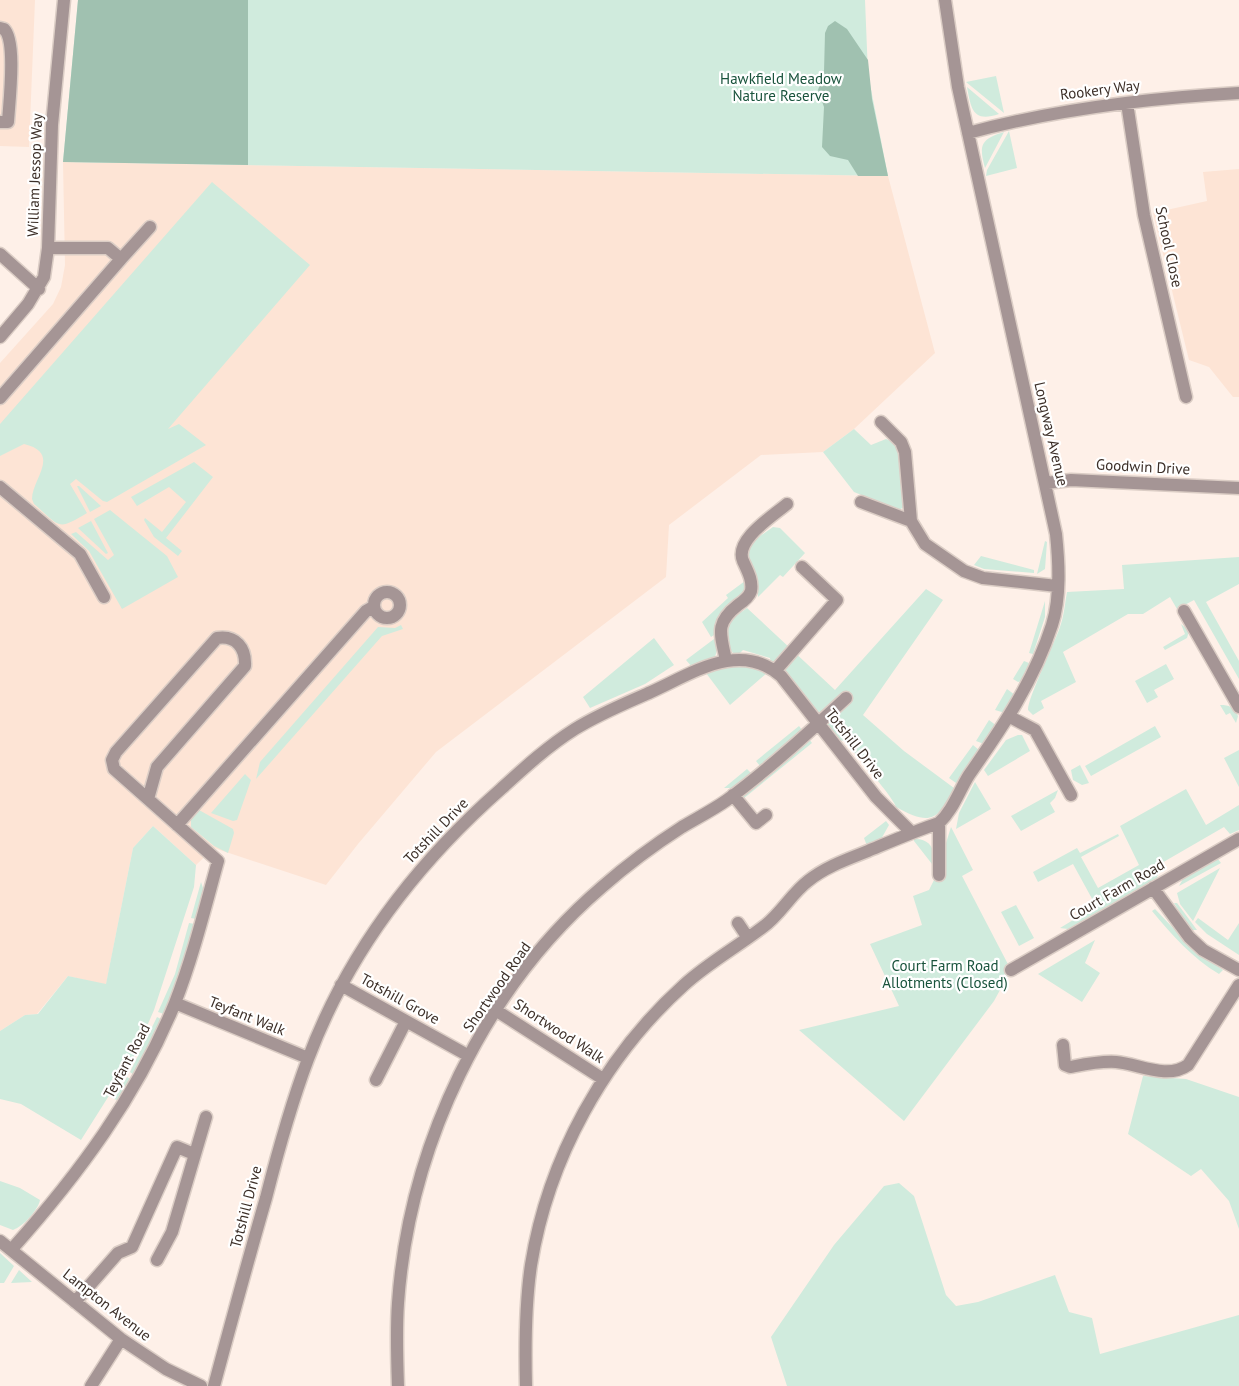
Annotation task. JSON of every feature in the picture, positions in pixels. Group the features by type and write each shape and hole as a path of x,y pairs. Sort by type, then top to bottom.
{"street":[{"name":"William Jessop Way","path":"0,337 39,289 44,277 48,248 52,125 64,0"},
{"name":"Longway Avenue","path":"939,823 947,815 966,781 1010,717 1029,681 1052,624 1057,586 1056,534 968,133 949,40 945,0"},
{"path":"0,28 4,29 9,37 5,63 4,93 8,122 0,122"},
{"name":"Rookery Way","path":"968,133 1057,112 1239,92"},
{"name":"School Close","path":"1127,103 1144,215 1186,397"},
{"path":"0,398 150,227"},
{"path":"48,248 108,248 121,258"},
{"path":"0,254 39,289"},
{"path":"881,422 901,442 905,452 911,522 925,544 964,571 983,578 1057,586"},
{"name":"Goodwin Drive","path":"1046,482 1071,480 1239,488"},
{"path":"0,487 80,554 104,597"},
{"path":"861,502 911,522"},
{"path":"726,660 720,626 726,615 747,598 751,590 751,579 741,557 741,550 746,540 787,504"},
{"path":"775,671 838,600 802,567"},
{"path":"148,799 157,767 245,666 243,648 236,641 227,636 217,638 116,752 112,760 114,769 177,825 366,611 373,607"},
{"path":"1184,611 1239,707"},
{"name":"Totshill Drive","path":"214,1386 279,1148 308,1058 341,985 361,948 410,881 463,824 555,743 595,717 726,660 751,661 775,671 876,797 912,832"},
{"name":"Shortwood Road","path":"398,1386 398,1303 409,1224 425,1158 445,1106 469,1056 497,1011 524,970 572,915 601,888 649,849 733,795 846,698"},
{"path":"1010,717 1036,730 1071,795"},
{"path":"733,795 756,823 766,814"},
{"path":"526,1386 524,1336 531,1265 545,1208 566,1149 603,1079 656,1013 679,990 719,957 765,926 809,880 830,867 912,832 939,823 940,875"},
{"name":"Teyfant Road","path":"12,1250 52,1204 107,1132 143,1068 175,1003 198,936 218,861 177,825"},
{"name":"Court Farm Road","path":"1011,970 1239,839"},
{"path":"1153,888 1189,937 1203,950 1239,970"},
{"path":"738,923 748,938"},
{"name":"Totshill Grove","path":"341,985 469,1056"},
{"path":"1063,1045 1065,1065 1070,1067 1093,1062 1118,1062 1139,1068 1170,1071 1181,1070 1188,1065 1239,985"},
{"name":"Teyfant Walk","path":"175,1003 308,1058"},
{"name":"Shortwood Walk","path":"497,1011 603,1079"},
{"path":"376,1080 406,1020"},
{"path":"157,1260 172,1232 206,1117"},
{"path":"75,1302 118,1253 132,1247 177,1147 194,1154"},
{"name":"Lampton Avenue","path":"0,1241 121,1339 166,1369 201,1386"},
{"path":"90,1386 121,1339"}],"shaded area":[{"path":"0,0 35,0 29,147 0,146"},
{"path":"63,162 888,176 935,353 854,429 823,452 761,455 669,525 666,577 436,752 326,885 214,848 196,865 153,826 133,848 106,985 68,976 37,1014 25,1015 0,1031 0,363 53,304 61,287 65,265"},
{"path":"1239,169 1239,397 1233,397 1209,367 1189,360 1153,213 1207,201 1203,172"}],"green space":[{"name":"Hawkfield Meadow Nature Reserve","path":"78,0 865,0 868,74 888,176 63,162"},
{"path":"78,0 248,0 248,165 63,162"},
{"path":"835,21 847,29 868,60 872,99 888,176 858,176 848,160 830,156 822,147 824,107 818,90 824,72 825,33 828,26"},
{"path":"996,76 1004,113 966,82"},
{"path":"967,87 999,114 984,117 975,112 970,102"},
{"path":"1009,131 1017,168 986,176 987,170"},
{"path":"1004,132 985,168 982,154 983,144 990,137"},
{"path":"212,182 310,265 168,429 179,424 206,445 107,502 103,501 76,479 70,484 87,513 69,523 59,524 54,522 34,504 32,499 42,467 43,460 41,454 35,448 24,444 0,456 0,424"},
{"path":"854,429 871,445 886,439 895,443 899,451 904,507 899,510 854,492 823,452"},
{"path":"194,462 213,477 166,538 182,551 178,556 154,537 144,520 145,518 162,532 186,502 169,487 137,506 131,497"},
{"path":"77,486 79,486 101,506 90,512"},
{"path":"110,510 167,556 178,577 122,609 89,551 71,534 76,532 108,560 114,555 94,519"},
{"path":"91,521 108,553 106,554 78,528"},
{"path":"773,527 780,528 805,553 783,577 780,575 758,597 757,584 746,553 750,543"},
{"path":"1045,541 1047,542 1045,569 1037,574"},
{"path":"981,556 1034,570 1034,573 984,569 974,565"},
{"path":"1239,557 1239,584 1206,602 1239,661 1239,679 1194,600 1177,609 1170,597 1143,614 1128,614 1063,652 1076,682 1041,701 1044,708 1033,715 1028,710 1032,695 1060,627 1067,592 1124,589 1122,565"},
{"path":"745,581 745,592 720,615 714,635 711,637 702,622 728,598 726,595"},
{"path":"926,589 943,600 863,715 904,751 954,788 938,814 925,818 917,817 896,807 881,785 845,741 838,740 771,664 770,658 743,650 739,654 733,653 729,646 727,634 729,621 747,608 835,690"},
{"path":"1045,601 1045,617 1033,654 1029,653"},
{"path":"1181,624 1189,631 1187,638 1165,650 1163,647 1185,634"},
{"path":"401,625 403,629 382,636 256,779 260,762 378,627 395,628"},
{"path":"654,638 674,665 645,684 590,708 583,697"},
{"path":"714,639 717,650 715,657 692,667 686,660"},
{"path":"1024,661 1029,663 1021,681 1018,682 1013,679"},
{"path":"1166,664 1174,679 1154,690 1158,697 1147,703 1135,681"},
{"path":"729,665 755,667 767,673 730,705 706,673"},
{"path":"1007,689 1015,695 1005,713 995,710"},
{"path":"1220,705 1229,706 1234,710 1238,716 1236,723 1230,713 1226,715"},
{"path":"989,720 997,726 984,744 976,741"},
{"path":"799,726 802,730 760,766 756,761"},
{"path":"1155,726 1161,737 1091,776 1085,766"},
{"path":"1022,735 1030,751 988,776 984,770 1006,740"},
{"path":"809,739 812,743 743,799 742,796"},
{"path":"973,745 979,750 978,754 956,783 949,778"},
{"path":"1239,750 1239,787 1224,758"},
{"path":"1080,765 1089,783 1082,785 1073,780 1071,770"},
{"path":"747,769 751,773 732,788 724,788"},
{"path":"245,774 251,780 237,820 233,821 211,813"},
{"path":"975,782 991,809 956,829 959,813"},
{"path":"1186,789 1206,825 1239,805 1239,830 1230,834 1224,827 1160,864 1157,878 1068,929 1060,928 1096,906 1073,864 1038,882 1033,872 1077,848 1080,853 1118,834 1119,836 1081,857 1098,888 1139,865 1120,826"},
{"path":"1058,790 1055,798 1050,803 1055,812 1021,831 1011,816"},
{"path":"199,810 233,829 234,833 228,853 214,846 191,827 191,820"},
{"path":"886,821 889,825 880,841 867,846 864,838"},
{"path":"153,826 196,865 194,887 154,1010 134,1056 81,1140 21,1104 0,1099 0,1031 25,1015 38,1014 68,976 106,984 133,848"},
{"name":"Court Farm Road Allotments (Closed)","path":"951,827 973,870 962,876 1011,970 994,1001 904,1121 799,1030 899,1006 870,944 922,925 913,896 929,890 936,876 944,876 946,843"},
{"path":"914,839 924,840 931,846 933,854 932,864 914,841"},
{"path":"1218,859 1221,863 1179,886 1183,879"},
{"path":"1220,868 1193,921 1180,904 1177,893"},
{"path":"201,882 204,891 196,919 191,918"},
{"path":"1174,903 1177,903 1197,930 1191,930"},
{"path":"1016,905 1034,938 1019,946 1001,912"},
{"path":"1155,909 1194,950 1223,970 1219,974 1191,953 1152,911"},
{"path":"1198,918 1228,940 1239,923 1239,955 1207,934 1195,922"},
{"path":"189,923 195,924 182,969 164,1014 158,1012 175,974"},
{"path":"1095,940 1085,963 1100,973 1082,1002 1038,974"},
{"path":"157,1017 161,1019 134,1075 130,1072"},
{"path":"1143,1076 1186,1079 1239,1097 1239,1229 1229,1201 1201,1169 1191,1176 1128,1134"},
{"path":"127,1077 132,1080 120,1101 114,1099"},
{"path":"0,1181 20,1188 40,1200 30,1217 13,1230 0,1225"},
{"path":"899,1183 914,1196 946,1295 956,1306 978,1302 1055,1275 1069,1312 1092,1318 1100,1354 1239,1315 1239,1386 787,1386 771,1337 834,1245 884,1186"},
{"path":"0,1253 14,1266 4,1283 0,1283"},
{"path":"19,1270 32,1282 11,1283"}]}
